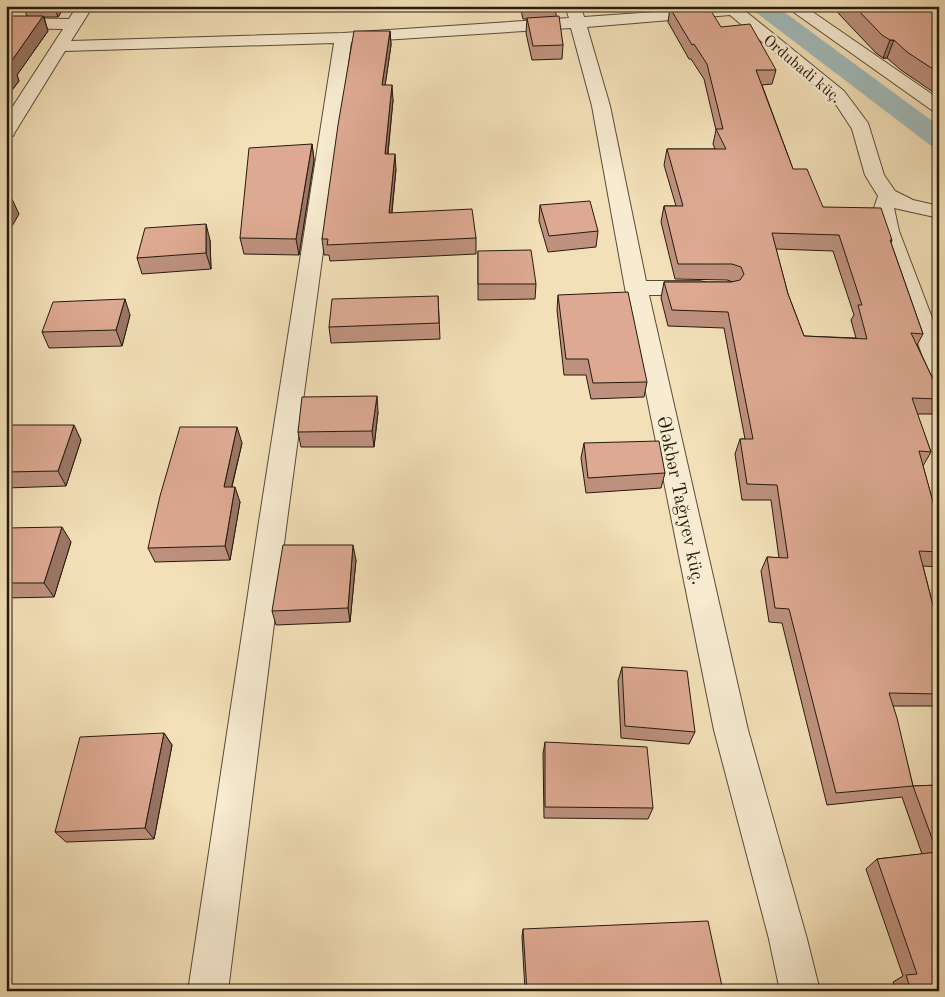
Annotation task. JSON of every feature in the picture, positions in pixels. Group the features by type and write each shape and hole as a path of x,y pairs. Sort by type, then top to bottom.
{"street":[{"path":"6,132 85,6"},
{"path":"793,6 939,107"},
{"path":"61,46 343,38 575,15 731,8"},
{"name":"Ordubadi küç.","path":"731,8 838,95 852,113 863,132 877,180 888,195"},
{"name":"Ələkbər Tağıyev küç.","path":"575,15 601,106 636,288 731,730 788,939 800,991"},
{"path":"6,24 74,24"},
{"path":"208,991 272,528 343,38"},
{"path":"939,212 910,205 888,195 884,208 889,231 939,369"},
{"path":"636,288 718,288"}],"building":[{"path":"708,6 721,27 750,24 776,70 756,70 793,169 807,169 823,207 881,208 892,240 890,240 923,334 911,333 939,392 939,399 912,398 931,452 919,451 939,524 939,552 919,551 939,629 939,694 889,693 913,786 836,793 789,609 775,608 767,557 788,558 777,485 747,484 740,439 753,439 728,312 672,310 664,282 731,282 740,280 744,274 741,267 732,264 678,264 664,206 683,206 667,149 726,149 716,129 723,129 707,64 694,44 692,45 670,8","holes":["772,233 839,235 862,305 858,305 867,339 804,336 788,294"]},
{"path":"854,6 939,6 939,73 907,52 894,40 890,40 882,35"},
{"path":"11,16 43,16 8,66 13,66 6,75 6,21"},
{"path":"559,16 563,45 533,46 527,18"},
{"path":"354,31 390,31 382,85 392,85 385,154 395,154 389,213 472,209 476,238 327,245 328,239 322,239 338,125"},
{"path":"312,144 296,239 240,238 249,148"},
{"path":"6,199 12,199 6,209"},
{"path":"590,201 598,231 549,236 540,205"},
{"path":"206,224 206,253 137,258 145,228"},
{"path":"531,250 536,284 478,284 478,251"},
{"path":"628,292 647,382 593,383 588,359 566,359 558,295"},
{"path":"438,296 439,323 329,327 332,299"},
{"path":"125,299 116,330 42,332 53,302"},
{"path":"377,396 372,431 298,432 302,397"},
{"path":"9,425 74,425 58,471 6,472 6,431"},
{"path":"180,427 237,427 224,487 235,487 225,546 148,548 160,496"},
{"path":"659,441 665,473 588,478 584,443"},
{"path":"62,527 44,583 6,583 6,528"},
{"path":"283,545 353,545 348,608 272,611"},
{"path":"622,667 687,671 695,732 625,726"},
{"path":"164,733 145,828 55,832 80,737"},
{"path":"545,742 647,747 653,808 545,807"},
{"path":"939,785 939,991 911,991 906,975 917,974 877,859 937,852 913,786"},
{"path":"708,921 723,991 527,991 523,929"}],"waterway":[{"path":"762,6 939,139"}]}
